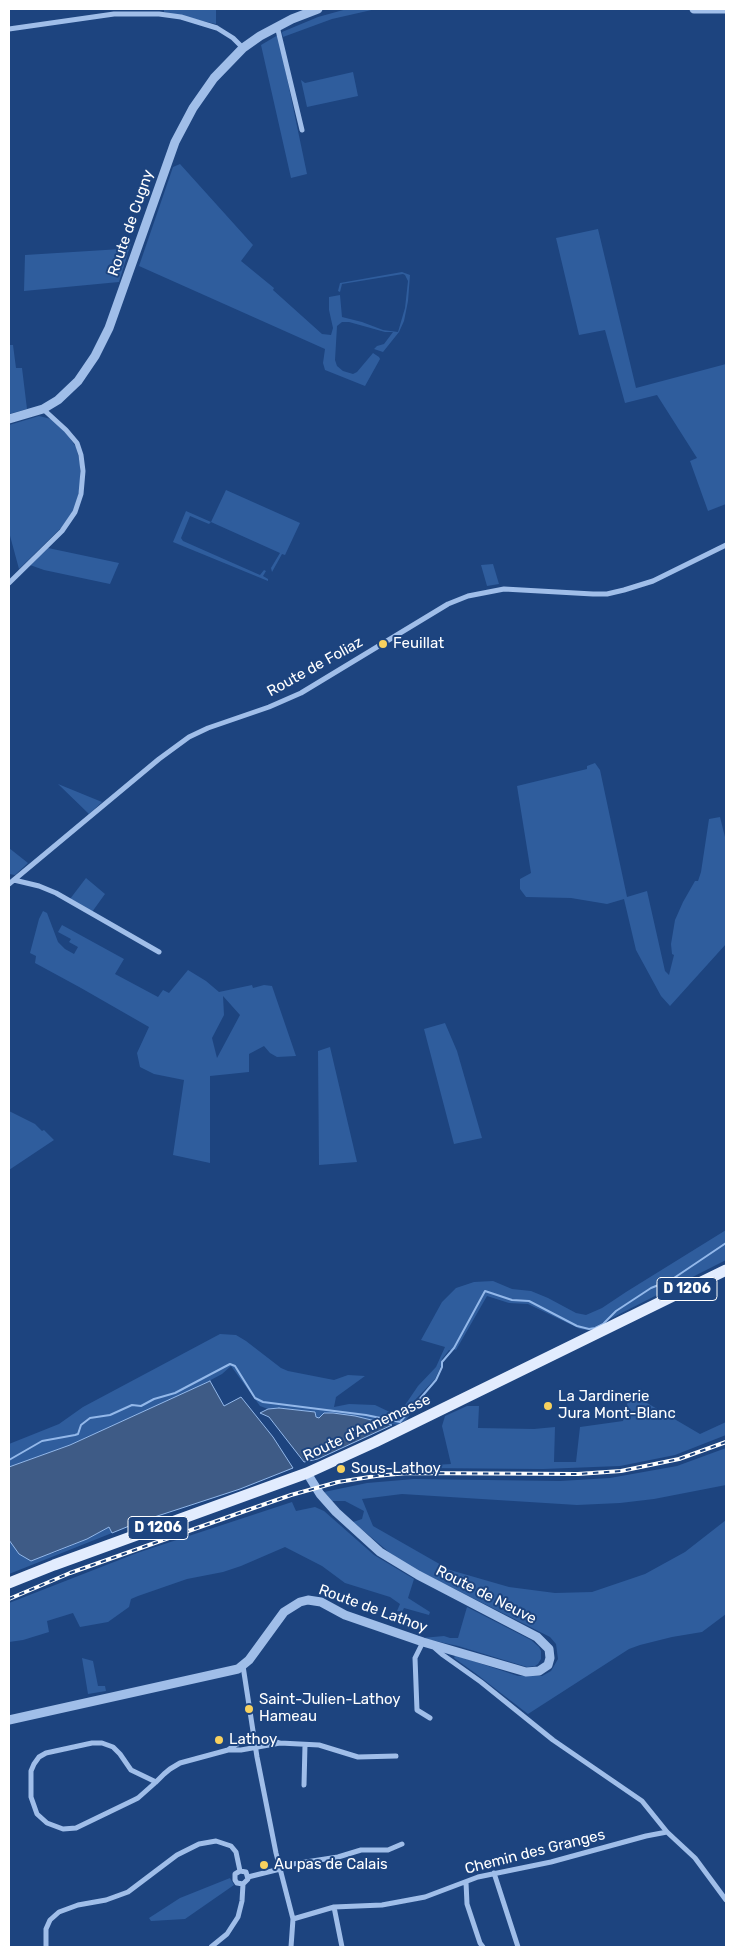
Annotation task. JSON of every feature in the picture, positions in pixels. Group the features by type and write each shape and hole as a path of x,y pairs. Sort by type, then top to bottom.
{"main road":[{"name":"Route d'Annemasse","path":"9,1583 308,1473 726,1270"}],"street":[{"name":"Route de Cugny","path":"9,419 43,409 69,391 94,356 109,328 167,161 182,127 214,78 243,48 277,26 318,9"},
{"path":"694,9 725,9"},
{"path":"9,29 114,14 159,14 217,28 243,48"},
{"path":"277,26 302,130"},
{"path":"9,583 62,531 75,512 81,494 83,471 77,443 43,409"},
{"name":"Route de Foliaz","path":"9,884 189,737 208,728 269,707 301,692 448,604 480,593 504,589 607,594 653,581 726,545"},
{"path":"14,880 39,886 56,893 160,952"},
{"name":"Route de Neuve","path":"308,1473 320,1494 336,1512 380,1552 418,1575 537,1638 549,1649 550,1658 548,1665 542,1670 526,1672 427,1643"},
{"name":"Route de Lathoy","path":"243,1666 284,1612 300,1602 308,1600 321,1602 345,1615 427,1643 481,1682 553,1740 642,1801 667,1832 695,1858 726,1900"},
{"path":"427,1643 415,1658 417,1710 430,1718"},
{"path":"9,1720 200,1678 243,1666 253,1739 280,1868 293,1919 291,1947"},
{"path":"228,1750 237,1744 253,1739 327,1746 358,1757 396,1756"},
{"path":"156,1782 131,1770 113,1747 102,1743 92,1743 46,1753 39,1757 31,1771 31,1797 37,1814 47,1823 58,1828 73,1829 130,1803 180,1763 228,1750 241,1750 280,1743"},
{"path":"304,1785 305,1745"},
{"name":"Chemin des Granges","path":"293,1919 334,1907 382,1905 436,1894 466,1882 494,1874 552,1862 667,1832"},
{"path":"46,1947 46,1929 50,1920 56,1914 75,1906 106,1900 128,1892 177,1855 195,1846 216,1841 231,1846 236,1852 240,1871"},
{"path":"211,1947 235,1923 241,1906 243,1884 247,1881 248,1877 361,1850 388,1850 402,1844"},
{"path":"243,1884 237,1883 234,1878 235,1874 240,1871 246,1872 248,1877"},
{"path":"494,1874 518,1947"},
{"path":"466,1882 467,1904 483,1947"},
{"path":"334,1907 342,1947"}],"shaded area":[{"path":"164,9 216,9 216,24 164,12"},
{"path":"347,9 376,9 332,19 283,37 282,32 318,17"},
{"path":"278,35 307,174 291,178 261,45"},
{"path":"353,72 358,96 307,107 301,80 305,83"},
{"path":"180,164 253,245 241,261 274,288 273,290 322,334 331,335 333,328 329,310 329,297 340,295 342,317 383,330 398,332 405,308 408,281 405,275 342,284 340,292 338,291 340,283 402,272 410,275 404,321 399,332 383,352 374,349 384,344 393,332 385,332 349,322 342,322 337,326 335,360 337,366 343,371 353,374 357,372 373,353 380,359 365,386 325,370 323,363 325,349 139,266 173,167"},
{"path":"598,229 636,388 726,364 726,504 708,511 690,461 697,458 657,395 625,403 605,330 579,335 556,238"},
{"path":"131,243 119,282 24,291 25,255 121,249"},
{"path":"9,345 13,345 16,368 22,368 27,409 9,414"},
{"path":"39,416 51,419 64,430 76,447 80,463 80,488 75,508 62,527 19,569 9,532 9,425"},
{"path":"226,490 300,523 285,555 282,554 272,572 271,568 280,553 211,522"},
{"path":"186,511 211,522 209,524 190,516 181,538 183,541 260,575 264,570 266,571 263,576 268,581 173,542"},
{"path":"48,548 119,563 110,584 44,570 30,565"},
{"path":"493,564 499,584 487,586 481,565"},
{"path":"595,763 600,770 627,897 647,891 665,971 669,975 674,955 672,954 671,944 675,920 695,881 698,881 709,819 720,817 726,841 726,944 670,1006 661,996 636,950 624,899 607,904 571,898 526,897 520,889 520,879 531,873 517,786 587,769 587,766"},
{"path":"58,784 102,802 89,814"},
{"path":"9,848 28,863 15,875 9,874"},
{"path":"86,878 105,894 92,912 70,899"},
{"path":"43,911 47,913 58,942 74,954 78,947 69,942 71,939 58,932 62,925 124,959 115,974 158,997 163,990 169,993 188,970 219,992 252,985 253,988 264,985 272,986 296,1056 277,1057 264,1046 249,1054 249,1072 210,1076 210,1163 173,1155 184,1080 154,1074 140,1067 137,1053 149,1027 35,963 36,956 30,953","holes":["223,996 240,1015 217,1058 212,1038 224,1015"]},
{"path":"445,1023 457,1051 482,1138 454,1144 424,1029"},
{"path":"330,1047 357,1162 319,1165 318,1051"},
{"path":"9,1111 35,1124 54,1140 9,1170"},
{"path":"726,1230 726,1260 588,1330 580,1329 528,1304 509,1303 487,1296 456,1350 449,1350 442,1359 435,1379 416,1399 419,1403 406,1420 398,1425 324,1413 320,1418 316,1417 315,1412 279,1408 268,1409 260,1406 231,1366 222,1374 192,1390 70,1445 9,1467 9,1444 59,1424 83,1407 220,1334 236,1335 281,1368 288,1371 334,1380 348,1375 365,1376 336,1397 334,1407 349,1404 375,1405 396,1415 399,1414 418,1386 436,1367 445,1347 421,1340 442,1302 456,1288 474,1282 493,1281 512,1289 531,1291 576,1313 586,1315 602,1308"},
{"path":"210,1381 224,1406 241,1397 273,1437 293,1468 240,1489 139,1522 112,1533 109,1527 87,1539 31,1561 19,1554 9,1540 9,1467 70,1445"},
{"path":"630,1393 700,1434 726,1422 726,1435 675,1455 620,1466 543,1469 419,1468 419,1466 451,1464 442,1426 445,1416 467,1406 479,1406 478,1428 534,1429 555,1427 554,1462 576,1462 580,1427 623,1421"},
{"path":"279,1408 315,1412 316,1417 319,1418 324,1413 333,1413 392,1425 318,1459 304,1462 269,1417 260,1413 268,1409"},
{"path":"726,1448 726,1485 654,1499 577,1505 402,1494 362,1499 373,1526 450,1570 509,1587 555,1593 592,1592 645,1574 685,1552 726,1520 726,1614 702,1632 672,1637 629,1649 528,1714 454,1658 455,1655 518,1676 542,1676 551,1671 558,1659 556,1644 550,1637 409,1566 390,1553 353,1522 362,1519 364,1511 345,1501 332,1501 324,1492 367,1483 414,1479 560,1481 610,1478 677,1466"},
{"path":"292,1502 296,1511 315,1507 324,1511 374,1555 414,1579 408,1598 430,1612 429,1615 404,1608 402,1612 397,1611 400,1604 390,1597 345,1583 322,1566 285,1547 223,1572 187,1579 138,1596 131,1599 129,1607 108,1622 80,1627 73,1613 47,1621 49,1632 9,1642 9,1603 137,1553"},
{"path":"109,1527 112,1533 9,1574 9,1540 19,1554 26,1557 54,1553"},
{"path":"467,1607 531,1640 541,1651 541,1659 538,1664 527,1667 458,1646 422,1638 444,1636 458,1638"},
{"path":"82,1658 93,1661 98,1686 105,1686 106,1691 88,1694"},
{"path":"230,1878 234,1885 185,1919 151,1921 149,1918 180,1898"}],"waterway":[{"path":"9,1460 42,1441 78,1434 81,1425 90,1418 110,1415 132,1405 141,1406 154,1399 175,1393 230,1364 235,1366 255,1398 263,1402 366,1415 400,1422 436,1380 442,1367 442,1362 454,1348 485,1291 512,1300 529,1301 577,1326 589,1329 595,1328 603,1324 616,1311 651,1288 671,1280 726,1243"}],"railway":[{"path":"9,1599 70,1573 291,1495 338,1482 407,1473 578,1474 621,1471 679,1459 726,1442"}],"place":[{"name":"Feuillat","path":"383,644"},
{"name":"La Jardinerie Jura Mont-Blanc","path":"548,1406"},
{"name":"Sous-Lathoy","path":"341,1469"},
{"name":"Saint-Julien-Lathoy Hameau","path":"249,1709"},
{"name":"Lathoy","path":"219,1740"},
{"name":"Au pas de Calais","path":"264,1865"}]}
